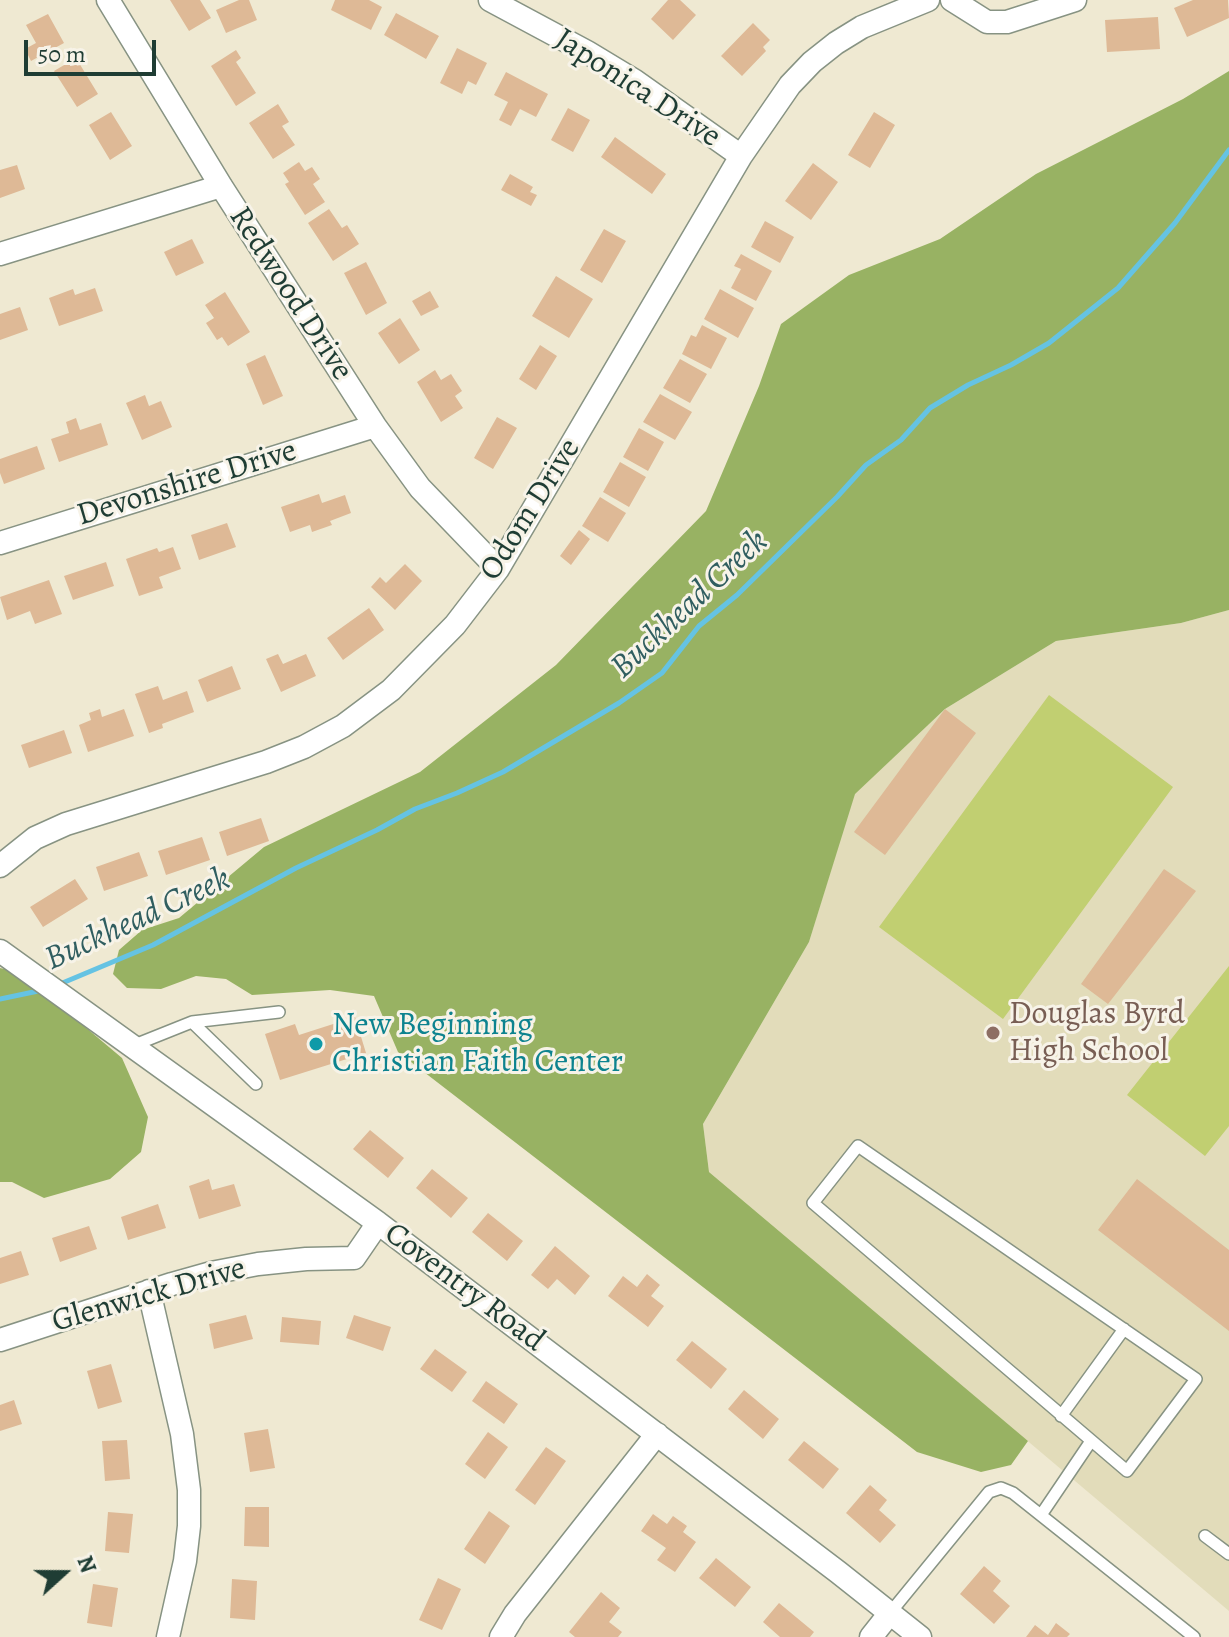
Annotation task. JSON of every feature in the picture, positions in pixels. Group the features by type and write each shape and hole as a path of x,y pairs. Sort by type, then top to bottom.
{"street":[{"name":"Redwood Drive","path":"108,0 221,186 375,426 420,488 498,569"},
{"name":"Japonica Drive","path":"490,0 635,81 741,156"},
{"name":"Odom Drive","path":"0,866 35,838 66,824 266,762 304,747 343,726 391,690 455,625 498,569 741,156 790,85 836,43 862,27 928,0"},
{"path":"952,0 987,22 1007,22 1075,0"},
{"path":"0,254 221,186"},
{"name":"Devonshire Drive","path":"0,543 375,426"},
{"name":"Coventry Road","path":"0,951 378,1223 920,1637"},
{"name":"Glenwick Drive","path":"0,1340 211,1273 258,1264 354,1258 378,1223"},
{"path":"149,1291 182,1434 189,1490 185,1561 168,1637"},
{"path":"501,1637 515,1614 657,1434"},
{"path":"871,1637 890,1613"}],"lane":[{"path":"132,1046 192,1022 279,1012"},
{"path":"192,1022 256,1084"},
{"path":"858,1146 1196,1379 1127,1471 1061,1416 813,1203 858,1146"},
{"path":"1061,1416 1124,1329"},
{"path":"1041,1515 1091,1441"},
{"path":"890,1613 989,1492 1001,1488 1013,1493 1194,1637"},
{"path":"1205,1536 1229,1554"}],"shaded area":[{"name":"Douglas Byrd High School","path":"1229,610 1229,1611 709,1172 703,1124 809,942 854,794 945,709 1056,641 1181,623"}],"green space":[{"path":"1229,71 1229,610 1181,623 1056,641 945,709 855,794 809,942 703,1124 709,1172 1028,1441 1011,1465 981,1472 917,1452 398,1052 374,996 330,990 252,995 226,979 196,976 161,989 127,988 113,974 119,950 142,930 179,918 264,847 420,772 556,665 706,511 759,386 781,324 849,275 940,239 1036,174 1183,99"},
{"path":"1049,695 1173,787 1003,1019 879,927"},
{"path":"1229,966 1229,1126 1205,1156 1127,1095"},
{"path":"0,968 21,973 122,1058 148,1117 141,1152 110,1179 44,1198 12,1182 0,1182"}],"building":[{"path":"170,0 200,0 211,18 189,31"},
{"path":"239,0 249,0 257,20 226,33 216,10"},
{"path":"335,0 369,0 382,7 371,30 331,10"},
{"path":"668,0 680,0 696,15 673,40 651,19"},
{"path":"1193,0 1228,0 1229,18 1187,37 1174,8"},
{"path":"396,13 439,36 426,59 384,35"},
{"path":"48,14 64,43 31,61 25,49 36,43 26,25"},
{"path":"1158,17 1160,49 1107,52 1105,20"},
{"path":"753,23 770,40 763,47 766,51 742,76 721,56"},
{"path":"457,48 487,63 476,85 468,81 462,94 440,83"},
{"path":"236,50 241,58 236,62 256,93 236,106 211,66"},
{"path":"76,58 98,94 77,107 54,71"},
{"path":"506,72 548,94 536,117 520,109 511,126 499,120 508,102 494,95"},
{"path":"278,104 289,122 282,126 295,145 273,159 249,123"},
{"path":"568,108 590,120 573,152 551,140"},
{"path":"111,112 132,146 110,160 89,125"},
{"path":"874,112 895,125 870,168 848,155"},
{"path":"615,137 666,174 652,194 601,157"},
{"path":"299,162 305,171 312,167 320,179 313,184 325,202 305,215 285,184 289,182 283,173"},
{"path":"813,163 838,182 811,220 785,201"},
{"path":"17,165 25,189 0,198 0,170"},
{"path":"510,174 533,187 530,192 537,195 531,206 501,190"},
{"path":"329,209 342,228 347,225 359,244 333,261 308,223"},
{"path":"765,221 794,237 780,263 751,247"},
{"path":"604,229 626,241 602,283 580,270"},
{"path":"192,239 204,263 176,276 164,252"},
{"path":"741,254 772,271 756,301 731,288 741,269 734,266"},
{"path":"366,262 387,303 366,315 344,273"},
{"path":"556,276 593,299 569,338 532,316"},
{"path":"95,288 103,311 59,326 49,298 73,289 75,295"},
{"path":"720,289 754,308 738,338 704,319"},
{"path":"430,291 439,307 421,316 412,301"},
{"path":"225,292 250,332 228,346 222,337 217,340 206,323 214,318 205,305"},
{"path":"20,307 28,330 0,340 0,314"},
{"path":"400,318 420,350 399,364 378,333"},
{"path":"702,325 727,338 711,369 682,354 691,335 696,337"},
{"path":"540,345 557,356 536,390 519,379"},
{"path":"265,355 283,396 263,405 246,364"},
{"path":"680,359 707,374 690,403 663,388"},
{"path":"435,370 441,380 451,374 462,391 455,396 463,408 441,422 417,382"},
{"path":"660,394 692,412 675,440 643,422"},
{"path":"145,395 149,406 161,401 172,427 142,440 126,403"},
{"path":"497,417 517,428 493,469 474,458"},
{"path":"76,418 80,430 101,423 108,445 59,462 51,439 69,433 66,422"},
{"path":"639,428 664,442 648,471 623,457"},
{"path":"37,446 45,469 4,484 0,459"},
{"path":"620,462 646,477 629,507 603,492"},
{"path":"319,494 322,503 345,495 351,513 330,521 332,525 312,532 310,525 290,532 281,507"},
{"path":"600,497 626,513 608,542 582,526"},
{"path":"227,523 236,547 199,560 191,535"},
{"path":"579,530 590,539 571,565 560,556"},
{"path":"173,547 181,569 159,577 163,588 139,596 126,559 157,548 159,552"},
{"path":"106,562 114,586 73,600 64,576"},
{"path":"405,564 422,581 395,610 371,587 380,577 386,583"},
{"path":"49,580 62,614 35,624 30,611 7,620 0,597"},
{"path":"369,608 384,630 343,660 327,638"},
{"path":"278,654 283,664 306,654 316,676 281,692 266,659"},
{"path":"232,666 241,689 207,702 198,680"},
{"path":"158,686 163,700 187,691 194,712 162,724 163,728 149,733 135,694"},
{"path":"100,709 102,717 124,709 134,736 88,752 79,725 91,720 89,713"},
{"path":"945,709 976,733 885,855 854,832"},
{"path":"64,730 72,753 29,768 21,745"},
{"path":"261,818 269,841 227,856 219,832"},
{"path":"202,837 210,860 166,875 158,851"},
{"path":"139,852 148,876 104,891 96,867"},
{"path":"1164,869 1196,891 1108,1004 1081,984"},
{"path":"75,879 88,899 43,927 30,907"},
{"name":"New Beginning Christian Faith Center","path":"355,1017 366,1053 280,1080 265,1034 295,1024 299,1035"},
{"path":"370,1130 404,1158 388,1178 353,1149"},
{"path":"432,1169 468,1198 451,1218 416,1188"},
{"path":"209,1179 212,1190 234,1184 241,1206 199,1219 189,1186"},
{"path":"1137,1179 1229,1250 1229,1331 1098,1230"},
{"path":"158,1204 166,1228 128,1240 121,1217"},
{"path":"488,1213 523,1241 507,1261 472,1232"},
{"path":"89,1226 97,1249 60,1262 52,1238"},
{"path":"555,1246 590,1276 575,1295 557,1279 548,1289 531,1275"},
{"path":"21,1251 29,1275 0,1284 0,1258"},
{"path":"647,1274 660,1285 651,1296 664,1306 648,1327 608,1296 623,1276 637,1287"},
{"path":"246,1315 253,1339 214,1349 209,1324"},
{"path":"354,1315 391,1327 383,1351 346,1338"},
{"path":"282,1317 321,1321 319,1345 280,1342"},
{"path":"692,1341 727,1369 711,1389 676,1360"},
{"path":"435,1349 467,1372 452,1392 420,1369"},
{"path":"111,1364 122,1402 98,1409 87,1371"},
{"path":"486,1381 518,1404 504,1424 472,1401"},
{"path":"744,1390 779,1419 763,1439 728,1409"},
{"path":"14,1400 22,1424 0,1431 0,1405"},
{"path":"268,1429 275,1468 250,1472 244,1433"},
{"path":"488,1432 508,1447 485,1479 465,1464"},
{"path":"127,1440 130,1479 105,1481 102,1441"},
{"path":"804,1441 839,1469 823,1489 788,1460"},
{"path":"546,1447 566,1461 535,1505 515,1490"},
{"path":"870,1485 887,1500 879,1510 896,1525 880,1543 846,1513"},
{"path":"245,1507 269,1507 269,1547 244,1546"},
{"path":"489,1511 510,1526 485,1564 464,1549"},
{"path":"108,1512 133,1514 129,1553 105,1551"},
{"path":"653,1514 667,1524 673,1516 687,1526 683,1532 696,1542 675,1572 657,1560 666,1548 641,1531"},
{"path":"716,1558 751,1587 735,1607 699,1578"},
{"path":"984,1566 1001,1581 993,1591 1010,1606 994,1624 960,1594"},
{"path":"438,1578 461,1589 442,1630 419,1620"},
{"path":"232,1579 257,1581 255,1620 230,1618"},
{"path":"93,1584 118,1588 112,1627 87,1623"},
{"path":"601,1592 620,1608 609,1622 622,1632 618,1637 575,1637 569,1632"},
{"path":"779,1603 814,1632 810,1637 780,1637 763,1622"},
{"path":"1056,1623 1070,1634 1067,1637 1026,1637 1035,1625 1048,1635"}],"waterway":[{"name":"Buckhead Creek","path":"60,984 153,945 296,868 415,809 503,772 619,703 662,673 699,626 737,595 866,465 901,440 930,408 1049,343 1118,288 1175,223 1229,150"},
{"name":"Buckhead Creek","path":"0,999 43,990"}],"place":[{"name":"Douglas Byrd High School","path":"993,1033"},
{"name":"New Beginning Christian Faith Center","path":"316,1044"}]}
